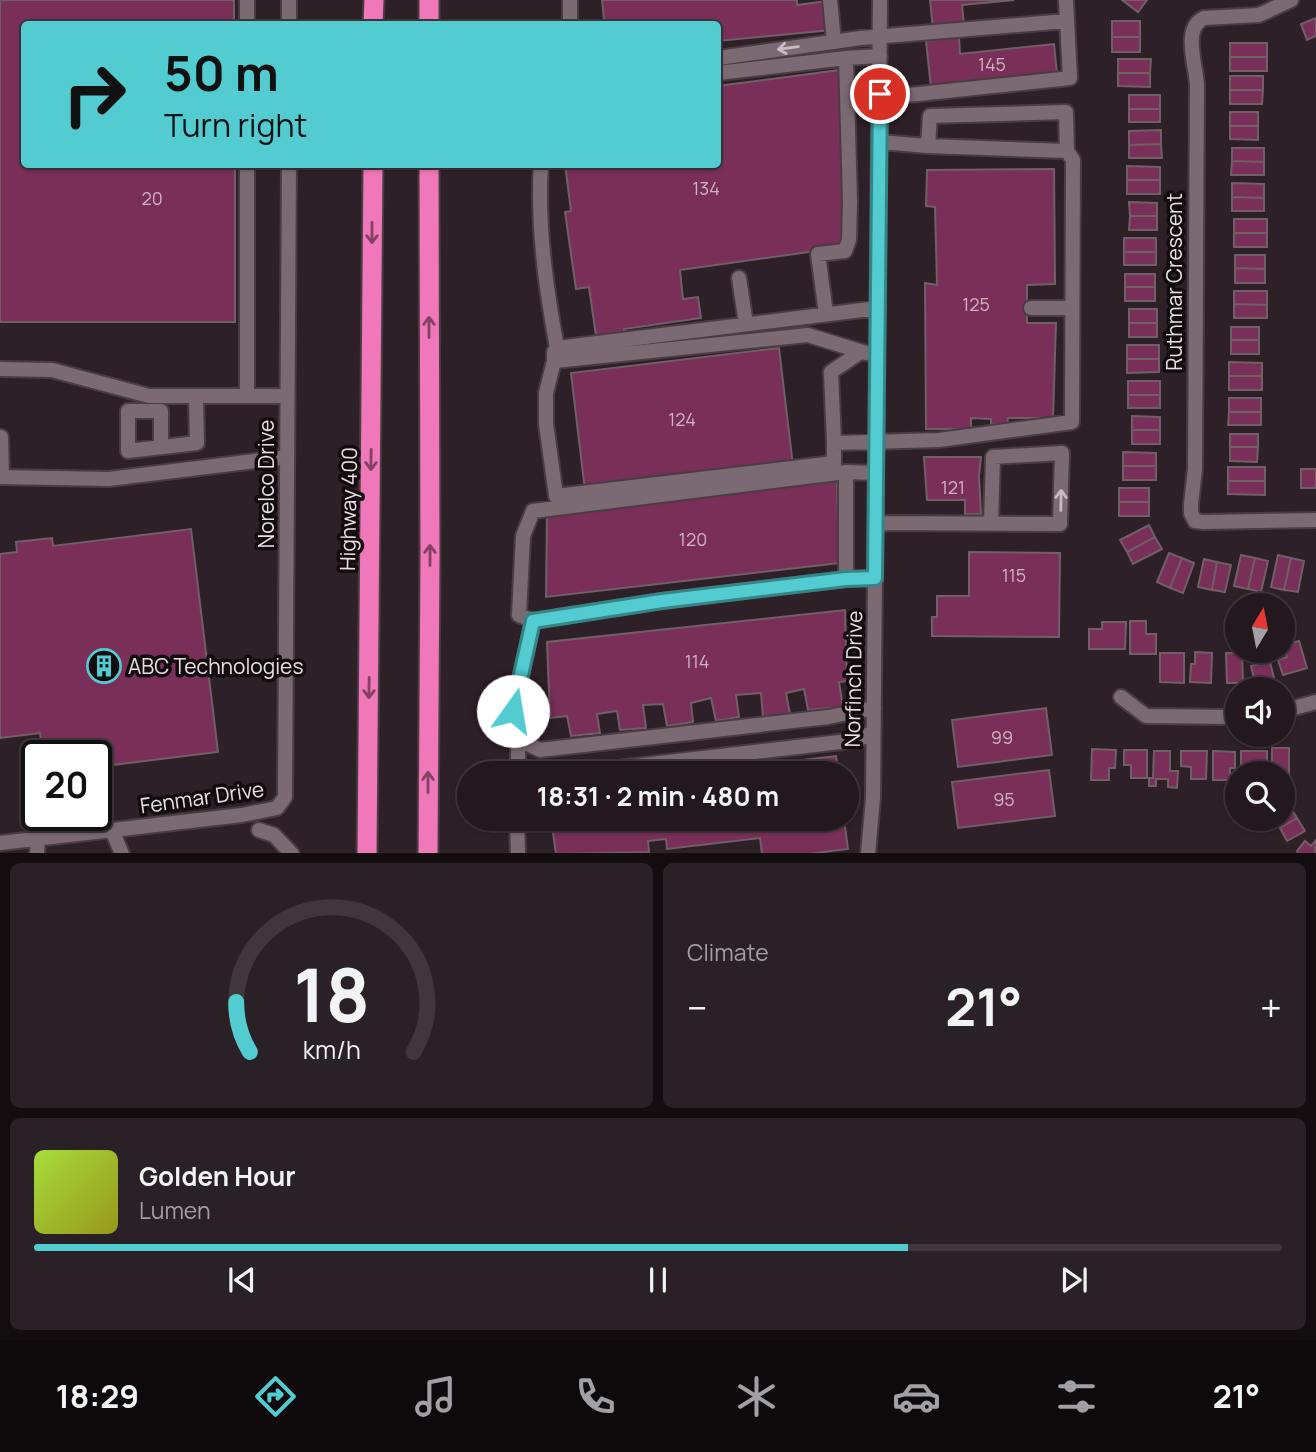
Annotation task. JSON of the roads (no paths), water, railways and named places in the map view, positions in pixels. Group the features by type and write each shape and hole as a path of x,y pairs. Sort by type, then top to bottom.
{"highway":[{"path":"373,21 374,0"},
{"path":"429,0 429,21"},
{"name":"Highway 400","path":"367,853 373,168"},
{"path":"428,852 429,168"}],"street":[{"path":"247,0 247,21"},
{"path":"289,0 289,21"},
{"path":"570,0 570,21"},
{"path":"830,0 834,42"},
{"name":"Norfinch Drive","path":"868,853 873,798 880,0"},
{"path":"880,98 1070,78 1066,0"},
{"name":"Ruthmar Crescent","path":"1291,0 1259,15 1204,18 1197,21 1191,33 1197,85 1195,469 1191,513 1195,521 1203,522 1316,520"},
{"path":"721,58 880,36 1067,21"},
{"path":"721,73 880,56"},
{"path":"826,314 818,254 845,251 849,240 846,58"},
{"path":"834,443 939,440 1072,422 1073,160 1067,151 1066,112 930,116 928,146"},
{"path":"880,142 1067,151"},
{"path":"247,168 247,396"},
{"name":"Norelco Drive","path":"282,803 286,786 289,168"},
{"path":"541,168 546,288 555,354 547,393 546,425 556,496 839,469 876,473"},
{"path":"739,278 746,324"},
{"path":"555,354 746,324 878,308"},
{"path":"1031,308 1073,308"},
{"path":"555,354 808,335 837,342 859,353 877,354"},
{"path":"846,579 839,469 834,443 831,372 859,353"},
{"path":"0,369 52,370 149,396 288,396"},
{"path":"161,396 161,447"},
{"path":"160,411 128,411 128,451 197,443 196,396"},
{"path":"1,437 1,477 109,479 287,457"},
{"path":"876,523 1060,524 1062,453 993,457 991,523"},
{"path":"839,469 533,511 523,536 519,615 533,621 662,601 846,579 875,578"},
{"path":"518,761 518,739 513,711 533,621"},
{"path":"1121,697 1146,716 1225,717"},
{"path":"1295,710 1315,707"},
{"path":"518,739 540,750 806,720 874,708"},
{"path":"806,720 809,745"},
{"path":"675,761 857,740 873,732"},
{"name":"Fenmar Drive","path":"112,830 242,815 277,808 282,803"},
{"path":"112,830 122,853"},
{"path":"259,830 274,835 292,853"},
{"name":"Fenmar Drive","path":"2,846 38,846 107,831"},
{"path":"517,831 518,853"}],"place":[{"name":"ABC Technologies","path":"104,666"}]}
